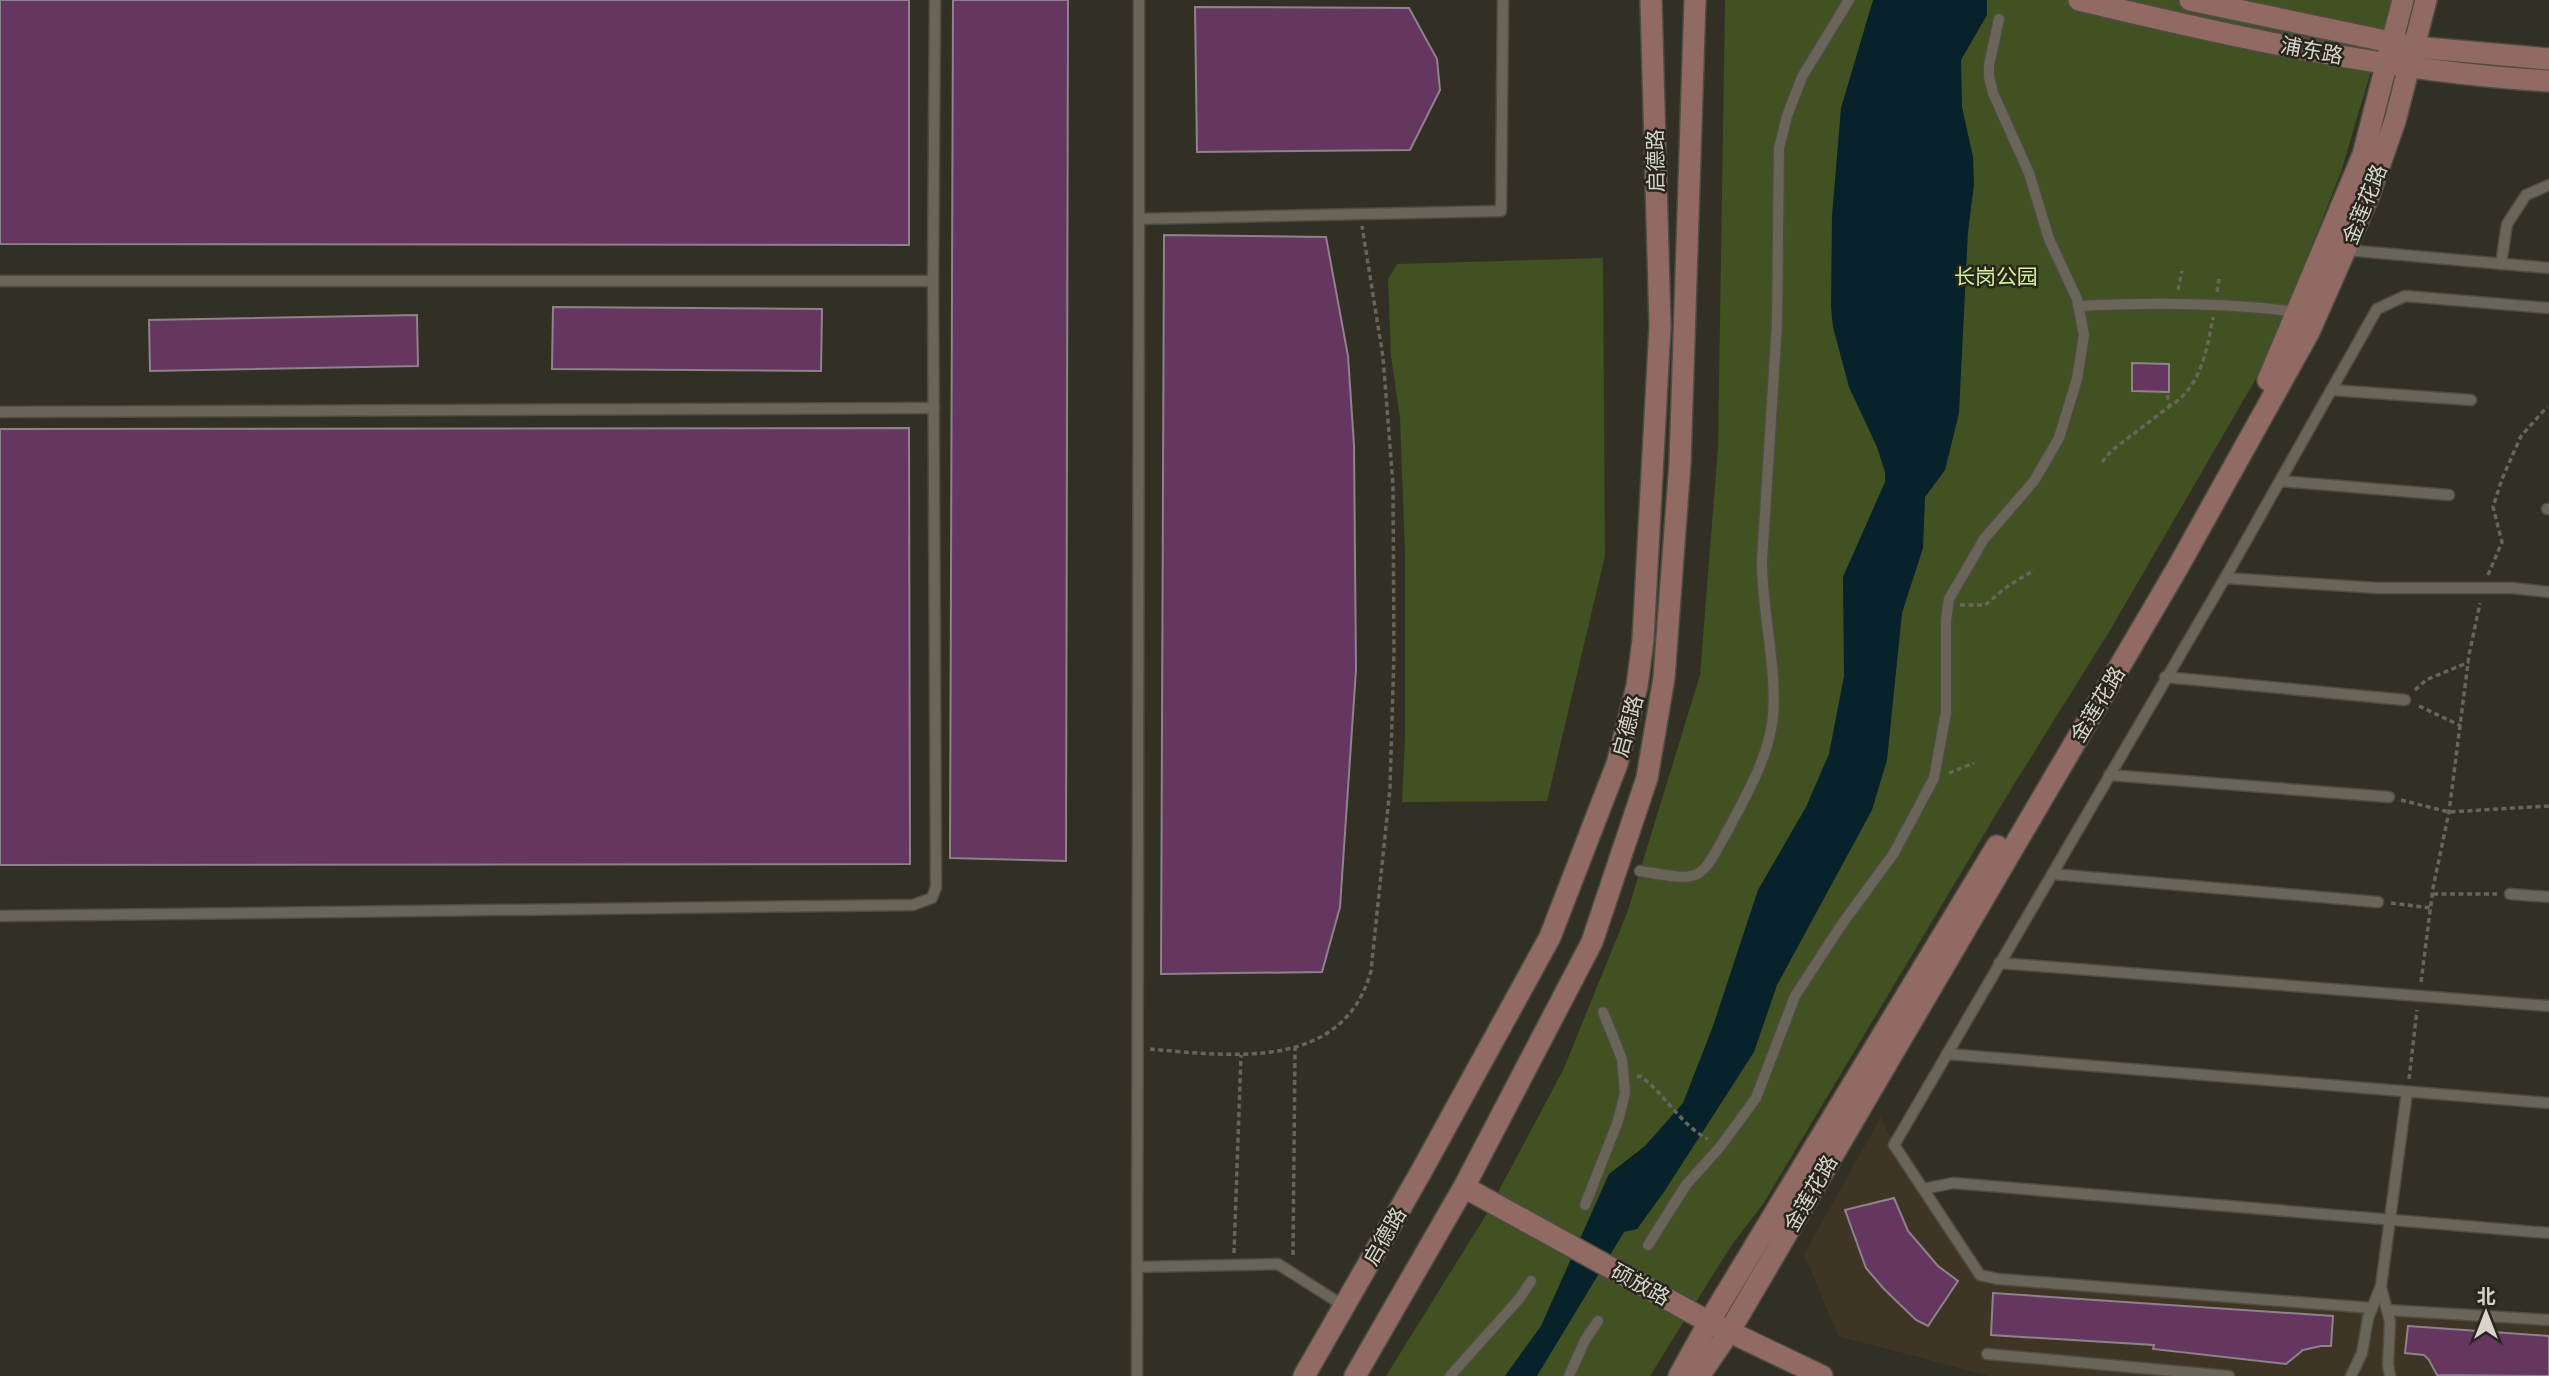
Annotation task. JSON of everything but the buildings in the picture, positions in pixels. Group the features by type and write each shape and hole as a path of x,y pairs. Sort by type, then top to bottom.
{"street":[{"name":"启德路","path":"1304,1376 1550,937 1617,764 1637,686 1644,626 1660,326 1651,0"},
{"name":"启德路","path":"1354,1376 1464,1187 1592,942 1647,778 1664,678 1680,463 1695,0"},
{"name":"浦东路","path":"2079,0 2326,54 2390,52"},
{"name":"浦东路","path":"2190,0 2390,52 2512,79 2549,81"},
{"name":"金莲花路","path":"1679,1376 2129,625 2272,373 2363,155 2403,0"},
{"name":"金莲花路","path":"1699,1376 1729,1332 2178,567 2309,332 2368,198 2391,134 2426,0"},
{"name":"浦东路","path":"2412,56 2549,59"},
{"name":"硕放路","path":"1464,1187 1709,1322 1822,1376"}],"lane":[{"path":"0,916 914,905 935,895 935,0"},
{"path":"1136,1376 1139,0"},
{"path":"1139,219 1501,211 1503,0"},
{"path":"1640,871 1682,878 1699,874 1711,861 1752,786 1769,735 1773,701 1762,573 1777,323 1778,164 1787,116 1802,77 1849,0"},
{"path":"1648,1245 1686,1185 1720,1147 1756,1098 1795,996 1842,924 1894,853 1934,778 1946,712 1948,603 1984,539 2034,481 2059,438 2077,379 2084,335 2078,306 2049,239 2029,173 1993,93 1989,65 1999,19"},
{"path":"2501,264 2507,224 2526,195 2549,185"},
{"path":"2345,250 2549,268"},
{"path":"0,281 933,281"},
{"path":"2372,1308 1997,1279 1980,1275 1894,1145 2225,578 2377,310 2405,296 2549,308"},
{"path":"2078,306 2216,303 2298,312"},
{"path":"2331,390 2471,400"},
{"path":"0,412 934,408"},
{"path":"2280,481 2449,495"},
{"path":"2225,578 2377,588 2483,588 2549,592"},
{"path":"2165,677 2405,699"},
{"path":"2109,775 2389,797"},
{"path":"2052,874 2378,902"},
{"path":"2510,894 2549,897"},
{"path":"1999,963 2549,1006"},
{"path":"1585,1205 1622,1109 1622,1059 1603,1012"},
{"path":"1947,1054 2549,1103"},
{"path":"2351,1376 2362,1353 2368,1318 2381,1286 2407,1091"},
{"path":"1923,1189 1953,1183 2549,1233"},
{"path":"1137,1266 1278,1264 1344,1306"},
{"path":"1450,1376 1519,1299 1531,1281"},
{"path":"2381,1286 2390,1322 2390,1376"},
{"path":"2387,1310 2549,1320"},
{"path":"1569,1376 1585,1340 1598,1321"},
{"path":"1987,1354 2228,1376"}],"path":[{"path":"1137,1048 1241,1055 1295,1048 1333,1029 1354,1010 1365,991 1375,942 1390,788 1394,653 1393,485 1383,357 1360,214"},
{"path":"2175,302 2182,271"},
{"path":"2102,462 2111,451 2183,398 2202,365 2216,303"},
{"path":"2167,395 2171,406"},
{"path":"2407,1091 2433,894 2449,812 2469,662 2483,588 2502,542 2493,507 2521,436 2547,407"},
{"path":"1948,603 1985,605 2034,570"},
{"path":"2461,726 2405,699 2426,680 2469,662"},
{"path":"1934,778 1974,763"},
{"path":"2389,797 2449,812 2549,806"},
{"path":"2433,894 2510,894"},
{"path":"2378,902 2431,908"},
{"path":"1293,1273 1295,1048"},
{"path":"1234,1265 1241,1055"},
{"path":"1624,1078 1640,1076 1654,1086 1662,1098 1700,1135 1720,1147"}],"shaded area":[{"path":"1881,1117 1894,1145 1980,1275 1998,1279 2387,1310 2549,1320 2549,1376 1989,1376 1838,1336 1804,1254"}],"green space":[{"name":"长岗公园","path":"1725,0 2392,0 2341,172 2265,363 2109,632 2013,786 1763,1204 1731,1246 1650,1376 1386,1376 1486,1215 1564,1068 1627,913 1700,675 1718,448"},
{"path":"1603,258 1605,556 1547,801 1402,802 1405,736 1405,553 1400,418 1391,356 1388,279 1397,264"}],"water":[{"path":"1873,0 1987,0 1987,15 1961,60 1962,107 1973,157 1974,184 1968,232 1959,413 1945,470 1925,497 1923,548 1902,613 1887,760 1872,810 1777,985 1754,1052 1664,1192 1637,1229 1624,1232 1537,1376 1505,1376 1541,1326 1609,1174 1645,1146 1683,1103 1713,1026 1758,890 1806,807 1829,754 1844,676 1843,577 1885,482 1885,472 1877,447 1849,387 1833,327 1831,307 1832,216 1841,108"}]}
